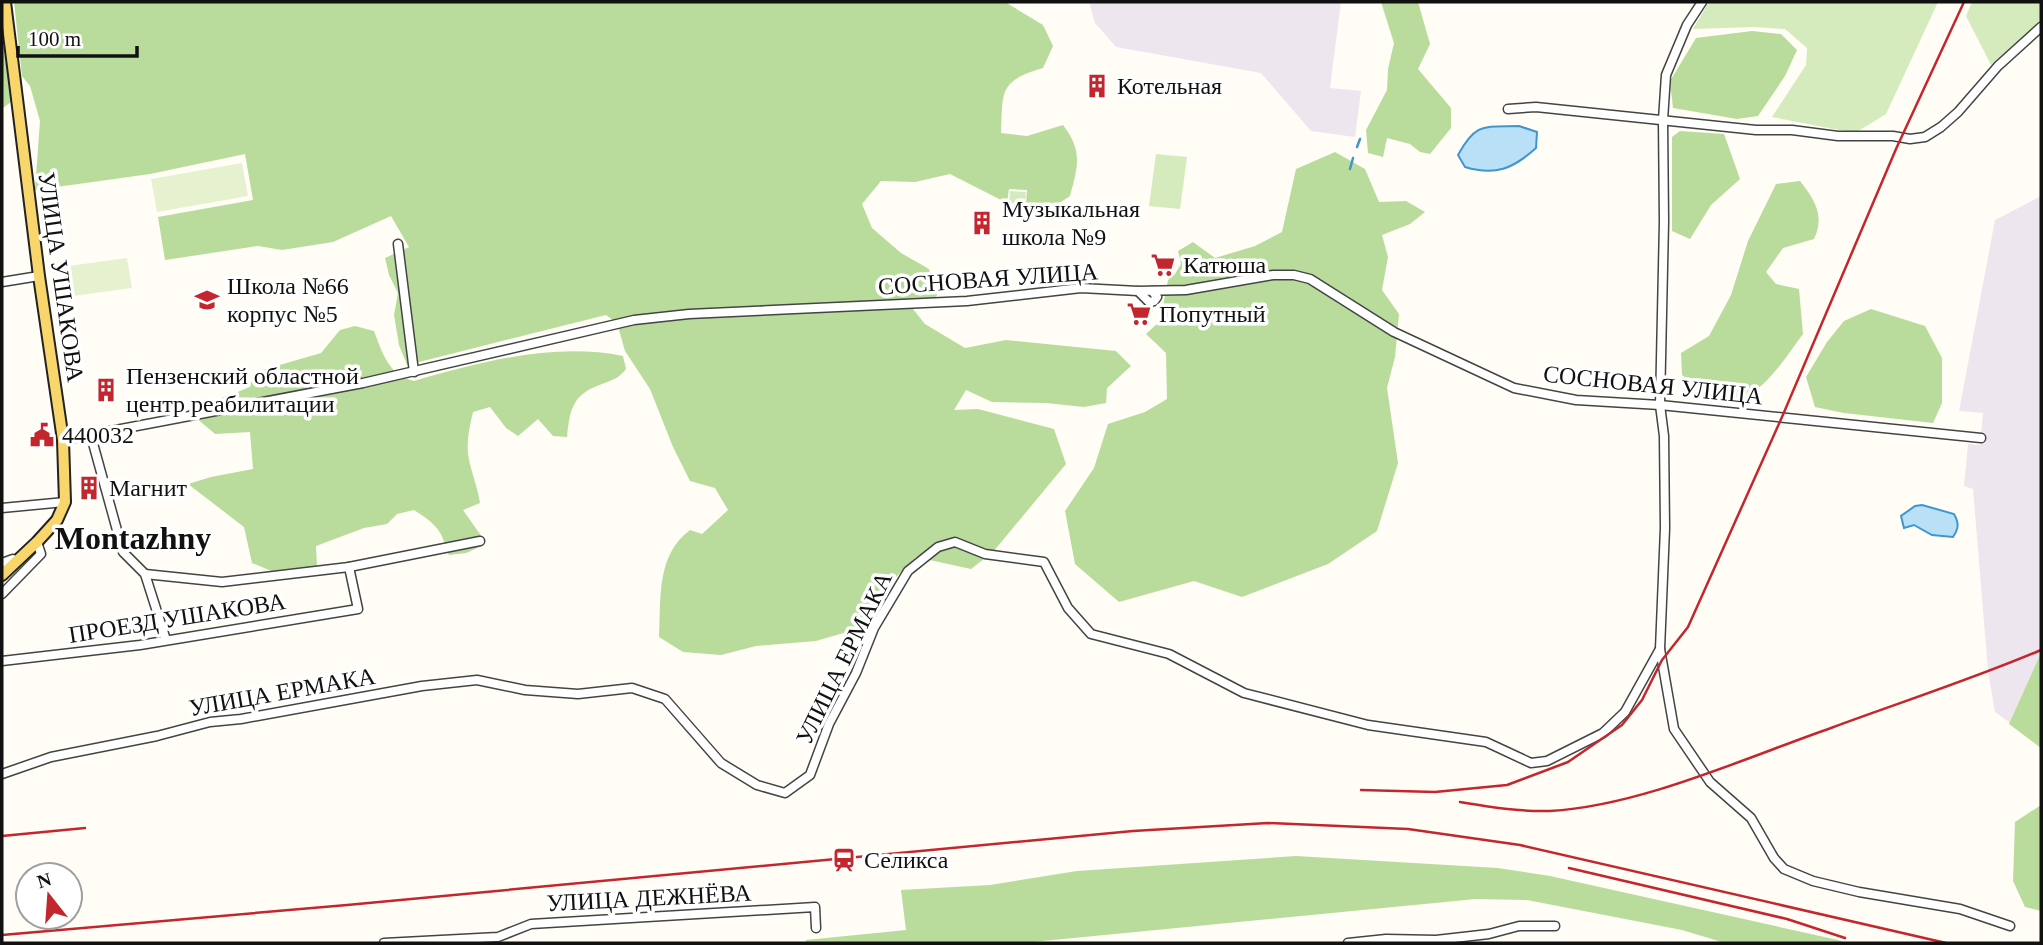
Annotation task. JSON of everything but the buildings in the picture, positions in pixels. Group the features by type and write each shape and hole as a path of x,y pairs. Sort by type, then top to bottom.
{"main road":[{"name":"УЛИЦА УШАКОВА","path":"5,2 39,276 63,440 65,502"},
{"path":"3,570 37,542 57,520 65,502"}],"street":[{"path":"1702,2 1687,25 1667,75 1663,120 1664,235 1660,405 1664,436 1665,528 1660,649 1674,729 1710,782 1751,818 1774,858 1784,869 1813,881 1859,892 1960,909 2010,926"},
{"path":"1508,109 1536,107 1838,136 1893,136 1910,139 1925,137 1958,112 2006,57 2041,27"},
{"path":"398,244 414,372"},
{"name":"СОСНОВАЯ УЛИЦА","path":"63,440 414,372 634,320 967,301 1081,288 1139,291 1149,302 1157,297 1152,291 1186,290 1273,275 1294,275 1310,279 1394,332 1514,388 1576,400 1660,405 1981,438"},
{"path":"2,282 39,276"},
{"path":"91,436 124,552 145,574 166,640"},
{"path":"2,508 65,502"},
{"name":"ПРОЕЗД УШАКОВА","path":"145,574 222,582 349,567 481,541"},
{"path":"2,594 41,554 37,542"},
{"name":"УЛИЦА ЕРМАКА","path":"2,774 51,757 157,736 210,722 241,719 422,686 477,680 525,690 578,694 632,688 665,699 721,763 757,785 785,793 810,775 829,724 856,673 874,628 908,571 938,547 955,542 985,554 1045,562 1068,608 1091,634 1169,654 1244,693 1368,725 1486,742 1531,763 1547,761 1603,733 1625,712 1660,649"},
{"name":"ПРОЕЗД УШАКОВА","path":"2,661 122,648 358,609 349,567"},
{"name":"УЛИЦА ДЕЖНЁВА","path":"384,943 498,937 531,924 815,907 816,928"},
{"path":"1348,943 1386,939 1436,942 1489,934 1519,926 1555,926"}],"shaded area":[{"path":"1089,2 1341,2 1330,88 1361,91 1355,137 1311,131 1261,73 1116,47 1095,23"},
{"path":"2041,196 2041,745 1995,712 1988,671 1973,489 1964,486 1968,444 1980,445 1983,413 1959,411 1995,220"}],"green space":[{"path":"14,2 1005,2 1043,25 1053,46 1043,68 1010,83 1003,98 1001,133 1027,136 1063,125 1074,143 1077,159 1070,196 1052,208 1026,205 1027,190 1009,189 1007,203 950,174 915,182 881,181 862,204 872,228 901,253 929,269 937,296 913,309 925,324 965,348 1006,340 1116,351 1131,366 1107,388 1106,403 1084,407 992,402 966,390 954,410 978,409 1054,429 1066,464 993,552 971,569 916,557 890,583 864,627 816,641 756,646 721,655 683,652 659,637 662,579 666,565 679,540 690,530 702,534 728,510 715,488 690,481 650,389 625,351 617,323 606,315 407,365 399,345 394,315 398,293 389,275 385,258 409,247 391,216 333,242 282,250 258,246 165,260 158,217 253,200 245,154 150,174 35,190 40,121 30,86 22,76"},
{"path":"1381,2 1418,2 1430,44 1418,69 1451,108 1451,128 1430,154 1420,152 1410,144 1387,138 1383,157 1368,153 1366,130 1387,90 1388,69 1394,43"},
{"path":"1709,2 1938,2 1886,114 1855,133 1772,117 1806,65 1807,48 1785,29 1693,29"},
{"path":"1972,2 2041,2 2041,21 1991,65 1966,16"},
{"path":"2,27 11,102 3,108 2,107"},
{"path":"1752,31 1781,34 1797,50 1785,76 1758,116 1737,119 1673,108 1670,81 1696,38"},
{"path":"1680,131 1724,134 1740,179 1711,205 1690,239 1672,231 1672,137"},
{"path":"1335,152 1365,169 1379,202 1406,201 1425,212 1410,224 1382,235 1388,257 1382,290 1399,314 1395,357 1387,388 1398,463 1377,531 1328,564 1242,597 1194,581 1119,602 1075,564 1065,511 1094,468 1108,424 1145,412 1167,399 1166,353 1146,334 1160,321 1168,280 1181,264 1178,251 1193,242 1215,258 1255,246 1282,232 1296,169"},
{"path":"1156,154 1187,157 1180,209 1149,206"},
{"path":"242,163 248,196 157,212 151,179"},
{"path":"1800,181 1817,209 1817,231 1814,239 1783,248 1766,272 1776,284 1799,289 1803,334 1772,375 1752,393 1731,400 1718,397 1682,375 1681,353 1709,336 1731,295 1748,241 1776,184"},
{"path":"1010,191 1026,192 1025,204 1009,203"},
{"path":"127,258 132,288 65,297 61,267"},
{"path":"1871,309 1925,326 1942,358 1942,403 1933,423 1815,407 1806,377 1827,342 1844,321"},
{"path":"355,326 374,331 392,369 414,381 517,356 571,351 623,356 626,369 621,375 592,388 579,398 572,410 567,437 553,436 538,419 518,436 506,428 490,407 473,412 468,451 480,503 463,510 484,540 484,545 466,553 449,555 438,530 414,510 397,514 387,524 364,528 316,546 317,567 274,572 252,563 244,527 188,484 253,469 250,432 215,434 188,411 192,403 226,397 247,388 259,371 321,353 340,330"},
{"path":"2041,653 2041,748 2009,724"},
{"path":"2041,805 2041,911 2025,907 2013,881 2015,822"},
{"path":"1296,856 1498,868 1550,876 1846,943 1725,943 1682,930 1527,900 1476,899 1022,943 806,943 806,940 906,930 901,890 990,885 1077,871"}],"water":[{"path":"1519,126 1537,132 1536,148 1528,155 1503,169 1486,171 1465,167 1458,155 1476,132 1489,127"},
{"path":"1922,505 1954,514 1958,526 1953,537 1932,535 1914,525 1904,528 1901,516 1915,506"}],"waterway":[{"path":"1357,147 1360,139"},
{"path":"1350,169 1353,158"}],"railway":[{"path":"1361,790 1435,792 1507,785 1568,762 1622,725 1642,700 1662,660 1688,627 1782,417 1896,149 1964,2"},
{"path":"1460,802 1516,810 1550,811 1620,800 1692,779 2041,650"},
{"path":"2,935 1133,831 1268,823 1408,829 1520,845 1946,943"},
{"path":"2,836 85,828"},
{"path":"1569,868 1787,919 1845,938"}],"place":[{"name":"Котельная","path":"1097,86"},
{"name":"Музыкальная школа №9","path":"982,223"},
{"name":"Катюша","path":"1163,265"},
{"name":"Школа №66 корпус №5","path":"207,300"},
{"name":"Попутный","path":"1139,314"},
{"name":"Пензенский областной центр реабилитации","path":"106,390"},
{"name":"440032","path":"42,435"},
{"name":"Магнит","path":"89,488"},
{"name":"Селикса","path":"844,860"}],"district":[{"name":"Montazhny","path":"133,538"}]}
